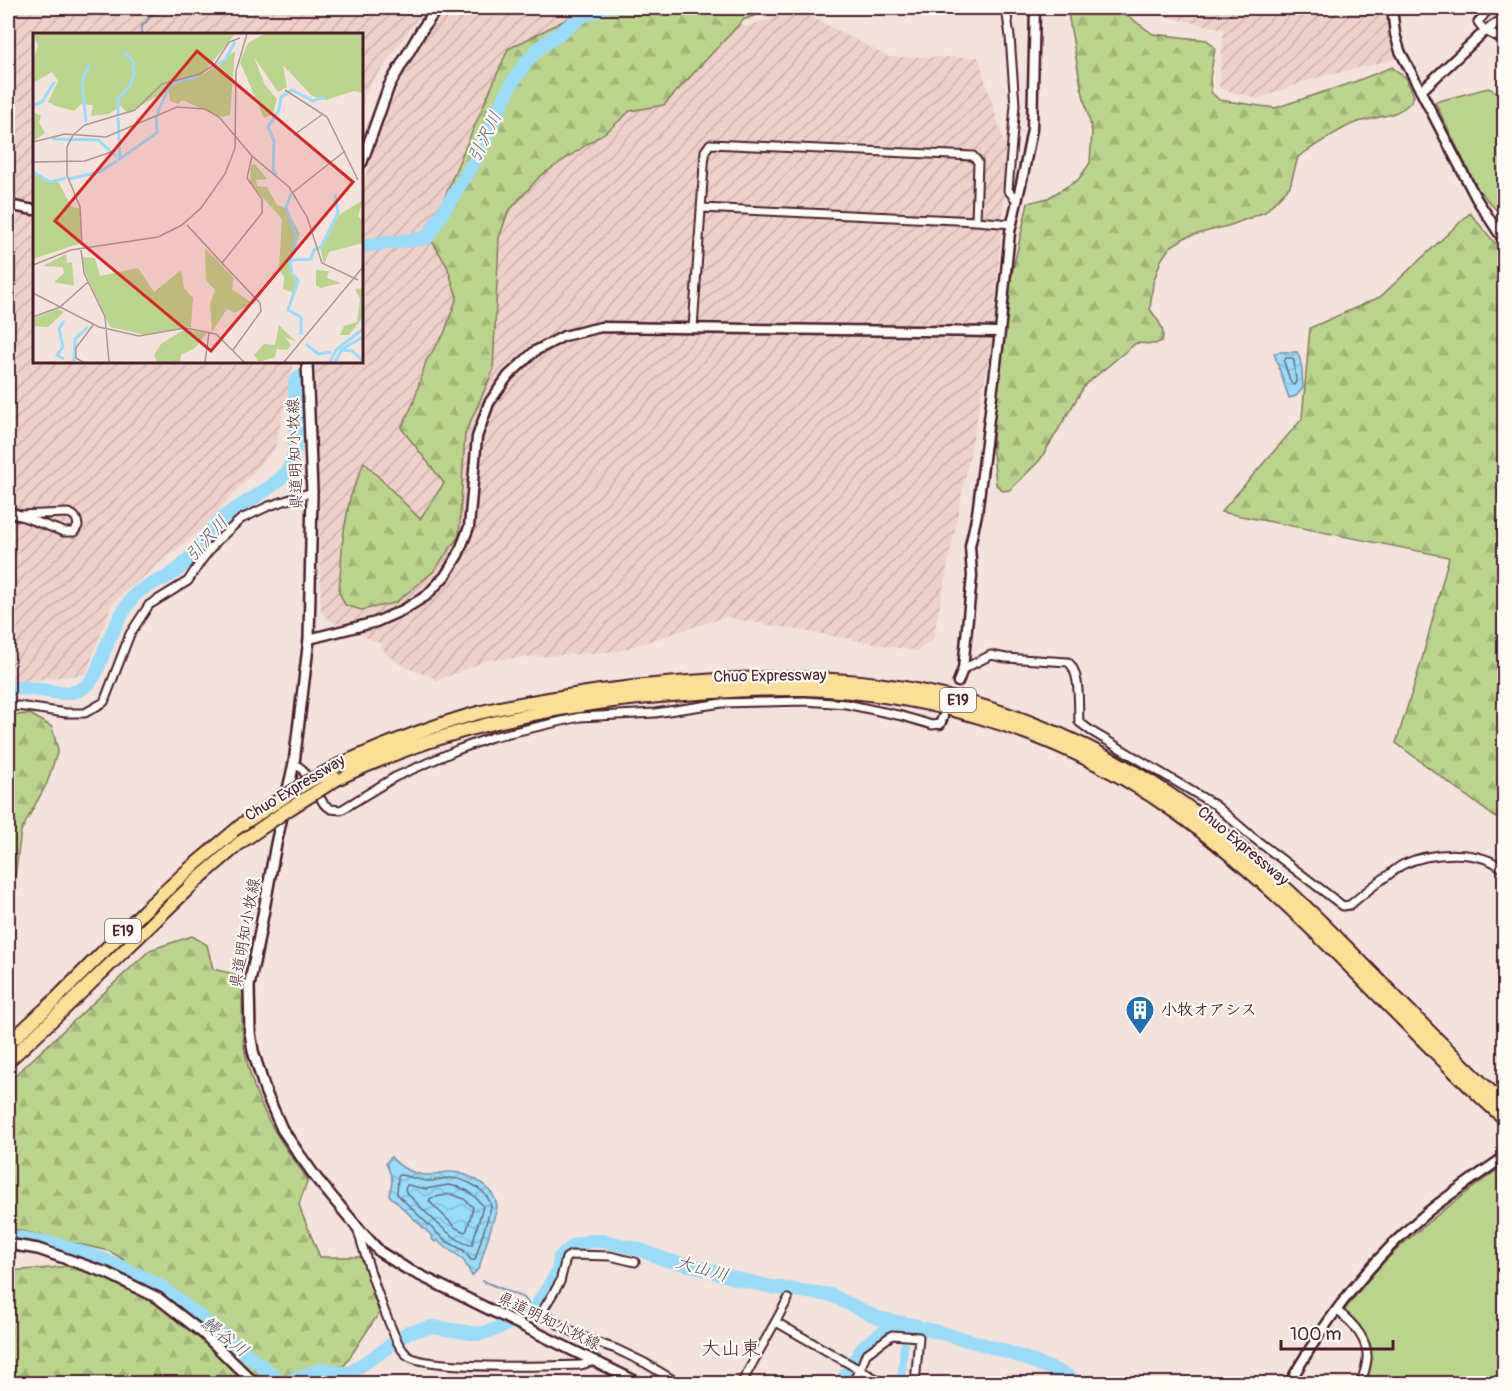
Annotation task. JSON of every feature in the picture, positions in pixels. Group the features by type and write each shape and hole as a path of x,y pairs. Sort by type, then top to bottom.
{"highway":[{"name":"Chuo Expressway","path":"8,1044 186,871 244,824 306,783 341,764 420,731 478,713 578,694 701,680 806,678 859,682 929,692 975,704 1024,720 1075,742 1143,777 1184,804 1290,892 1504,1104"},
{"name":"Chuo Expressway","path":"8,1061 196,881 241,842 337,779 381,759 426,743 524,716 640,698 804,689 893,698 972,715 1020,730 1071,752 1137,787 1178,813 1283,900 1454,1072 1504,1118"}],"main road":[{"path":"363,159 389,87 420,31 437,8"},
{"name":"県道明知小牧線","path":"307,363 312,492 309,639 294,763 249,986 250,1032 253,1051 266,1093 282,1129 317,1179 380,1252 407,1269 641,1383"},
{"path":"8,1244 38,1249 107,1273 158,1298 204,1334 255,1383"}],"street":[{"path":"1006,8 1015,105 1008,190 1017,201"},
{"path":"958,681 963,669 972,576 970,546 977,514 1012,224 1032,129 1035,8"},
{"path":"1392,8 1395,34 1400,51 1476,198 1504,241"},
{"path":"1490,8 1478,22 1485,31 1504,40"},
{"path":"1422,91 1485,31 1504,19"},
{"path":"693,328 705,151 710,144 973,156 978,162 976,221"},
{"path":"8,205 33,210"},
{"path":"701,208 1012,224"},
{"path":"309,639 376,622 403,610 426,596 445,576 458,555 469,526 477,437 489,403 508,376 535,351 564,336 602,327 1000,332"},
{"path":"8,708 18,706 66,713 85,713 104,702 130,634 149,605 188,581 217,541 241,519 269,506 312,492"},
{"path":"8,511 18,515 64,532 74,532 78,526 78,519 68,513 18,515"},
{"path":"963,669 990,655 1072,664 1077,676 1079,722 1215,805 1259,843 1343,906 1350,905 1401,865 1420,859 1439,855 1464,855 1485,859 1504,870"},
{"path":"294,763 302,769 324,804 331,809 341,810 395,777 457,750 492,737 580,717 655,713 722,703 805,701 846,704 932,724 941,721"},
{"path":"1289,1383 1336,1310 1366,1272 1404,1233 1444,1200 1504,1157"},
{"path":"358,1228 376,1291 399,1346 408,1357 432,1363 466,1365 580,1365 594,1360"},
{"path":"635,1262 610,1256 571,1255 566,1258 560,1282 543,1310 558,1324 587,1339 616,1349 645,1363 680,1383"},
{"path":"741,1383 788,1299"},
{"path":"1336,1310 1345,1316 1361,1335 1366,1350 1367,1364 1360,1383"},
{"path":"776,1322 886,1383"},
{"path":"851,1383 866,1354 892,1335 919,1338 915,1383"}],"shaded area":[{"path":"8,8 425,8 366,91 363,104 363,33 33,33 33,363 294,363 275,449 201,529 112,603 86,674 16,682 8,685"},
{"path":"446,8 722,8 745,27 798,10 889,57 978,57 1005,145 1007,170 991,348 933,639 917,651 725,617 619,651 488,660 436,681 432,677 395,661 386,654 381,644 332,622 321,613 315,363 363,363 363,184 384,120 399,84 425,37"},
{"path":"1148,8 1387,8 1399,58 1312,79 1257,99 1219,88 1224,29 1158,15"}],"green space":[{"path":"600,8 775,8 743,20 664,105 630,111 610,129 540,176 508,212 499,238 493,371 465,434 459,536 433,572 395,603 361,610 345,605 339,592 343,536 350,498 364,462 420,519 444,483 401,428 413,404 426,361 444,334 457,297 447,266 429,236 459,162 508,49 577,14"},
{"path":"1073,8 1090,8 1100,14 1121,11 1153,34 1207,40 1215,48 1210,78 1211,92 1219,100 1275,108 1392,67 1407,79 1414,96 1403,109 1348,126 1298,157 1290,186 1265,212 1231,225 1186,237 1170,247 1161,260 1153,283 1150,309 1162,328 1162,341 1155,344 1136,343 1085,385 1040,460 1010,490 1003,491 996,485 993,452 994,402 1011,278 1028,203 1048,198 1078,180 1090,163 1092,131 1081,86 1068,13"},
{"path":"1488,88 1504,95 1504,219 1477,188 1435,102"},
{"path":"1470,213 1504,254 1504,824 1396,743 1421,663 1449,557 1221,512 1302,419 1310,328 1380,297"},
{"path":"30,714 52,727 58,750 47,783 21,831 15,877 8,886 8,715"},
{"path":"192,936 207,945 213,969 243,976 242,1029 250,1073 271,1125 308,1179 299,1204 320,1257 362,1257 379,1313 344,1366 321,1367 355,1383 8,1383 8,1271 123,1259 109,1251 8,1228 8,1082 150,950"},
{"path":"1504,1165 1504,1383 1362,1383 1366,1352 1363,1336 1360,1329 1344,1311 1374,1273 1413,1235"}],"water":[{"path":"1297,352 1301,365 1303,388 1296,396 1289,398 1274,353"},
{"path":"391,1157 402,1167 419,1174 448,1172 466,1175 481,1183 492,1194 497,1208 479,1268 472,1276 463,1259 437,1240 435,1242 433,1237 389,1195 392,1178 386,1163"}],"waterway":[{"path":"141,33 142,26 159,8"},
{"name":"引沢川","path":"363,246 427,238 477,157 510,86 527,61 539,48 584,15 605,8"},
{"name":"引沢川","path":"8,689 27,688 66,693 83,688 95,675 115,628 127,605 136,594 182,566 220,520 284,475 289,469 295,450 295,383 300,376"},
{"name":"鰻谷川","path":"8,1236 59,1245 107,1261"},
{"name":"大山川","path":"522,1317 532,1313 558,1272 560,1257 575,1245 590,1241 604,1241 741,1280 772,1287 831,1295 878,1318 917,1326"},
{"name":"鰻谷川","path":"115,1264 128,1270"},
{"name":"鰻谷川","path":"137,1274 163,1288 283,1383 323,1369 348,1374 408,1332 432,1327 479,1334 507,1324"},
{"path":"483,1281 524,1298 534,1309"},
{"path":"840,1384 864,1346 898,1322"},
{"name":"大山川","path":"926,1329 1023,1358 1059,1372 1079,1384"},
{"path":"901,1384 904,1346"}],"place":[{"name":"小牧オアシス","path":"1140,1036"}],"district":[{"name":"大山東","path":"731,1348"}]}
